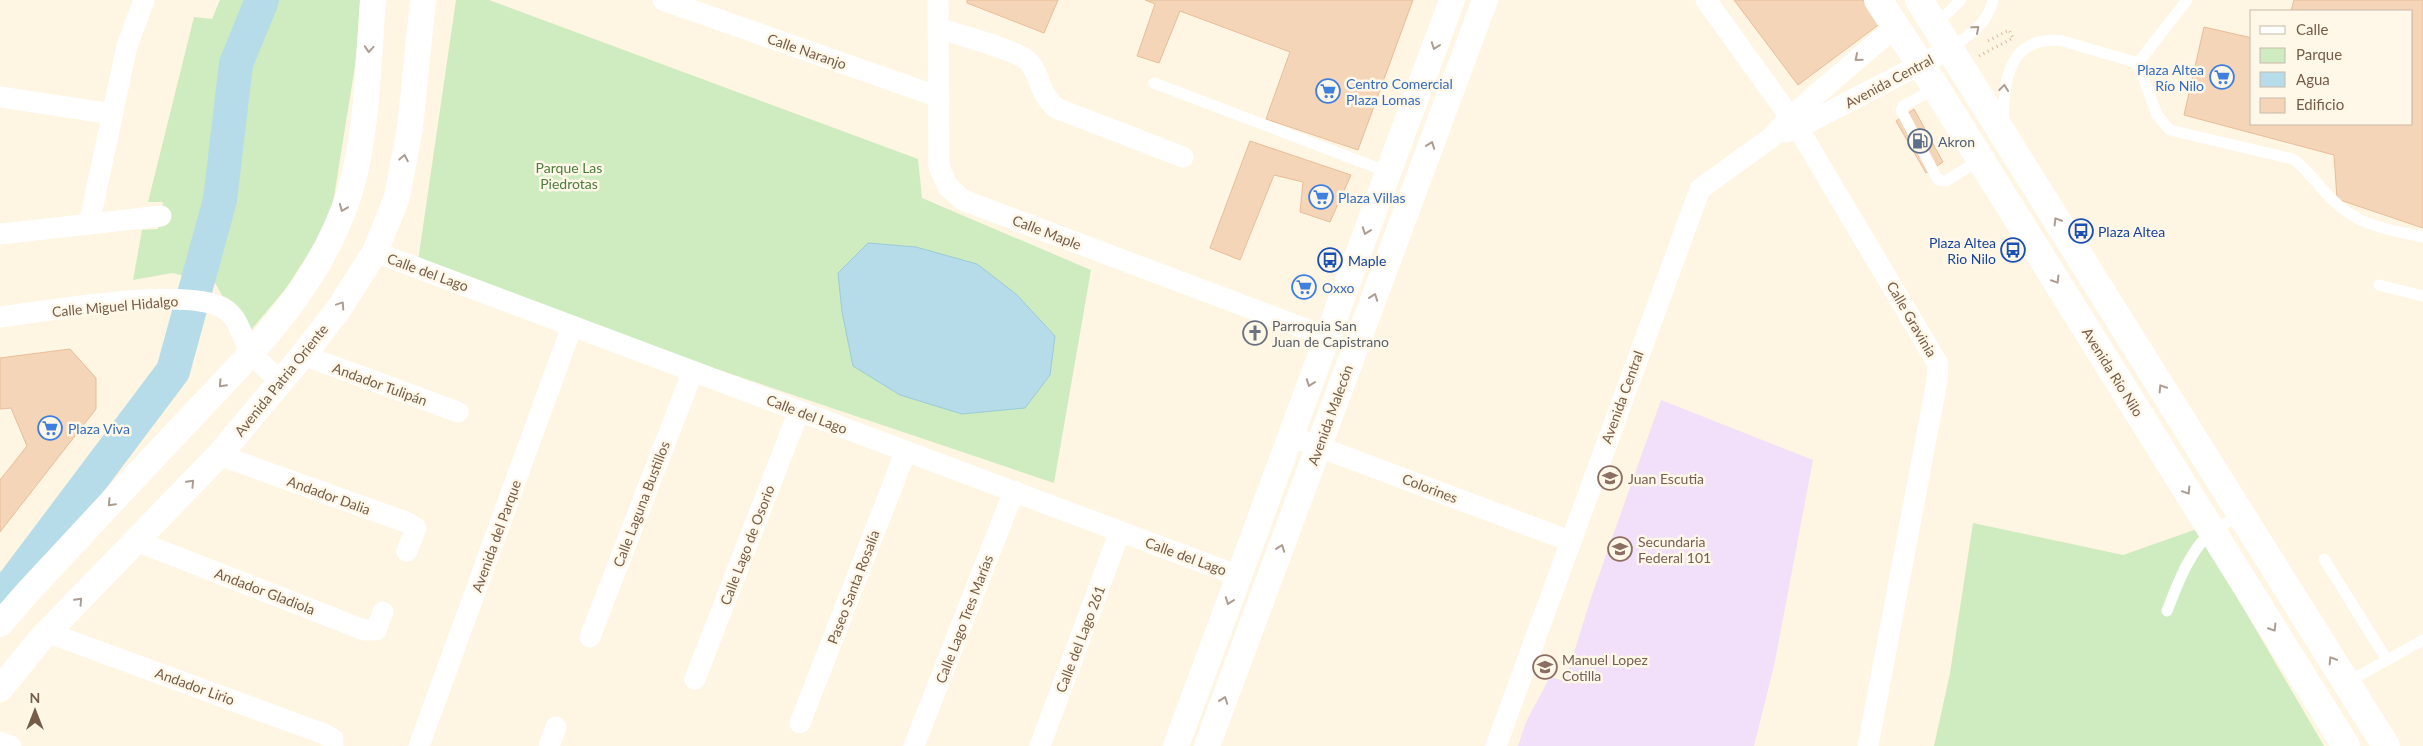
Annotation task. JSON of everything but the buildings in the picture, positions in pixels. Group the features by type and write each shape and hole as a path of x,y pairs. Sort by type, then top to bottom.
{"main road":[{"name":"Avenida Río Nilo","path":"1878,0 1936,88 2346,746"},
{"path":"1919,0 2386,746"},
{"path":"1987,170 2003,186 2015,184 2023,174 2024,167"}],"street":[{"path":"89,224 126,46 144,0"},
{"path":"0,624 252,353 310,279 330,240 350,191 364,120 373,0"},
{"name":"Avenida Patria Oriente","path":"0,689 40,640 49,634 219,455 303,356 338,310 375,252 397,197 410,128 423,0"},
{"name":"Calle Maple","path":"938,0 939,167 948,187 964,200 1327,337"},
{"path":"1176,746 1452,0"},
{"name":"Avenida Malecón","path":"1207,746 1485,0"},
{"name":"Calle Gravinia","path":"1706,0 1794,123 1938,364 1938,381 1868,746"},
{"name":"Calle Naranjo","path":"669,2 939,97"},
{"name":"Avenida Central","path":"1794,123 1894,26"},
{"path":"938,28 1024,57 1034,69 1044,95 1056,108 1183,157"},
{"name":"Avenida Central","path":"1496,746 1697,195 1704,184 1794,123 1920,65 1955,57"},
{"path":"0,97 112,114"},
{"path":"0,234 160,216"},
{"name":"Calle del Lago","path":"375,252 1239,576"},
{"name":"Calle Miguel Hidalgo","path":"0,317 142,300 176,299 207,302 223,308 235,318 252,353 281,382"},
{"name":"Avenida del Parque","path":"419,746 572,326"},
{"name":"Andador Tulipán","path":"303,356 458,412"},
{"name":"Calle Laguna Bustillos","path":"590,637 693,371"},
{"name":"Calle Lago de Osorio","path":"695,679 799,411"},
{"name":"Colorines","path":"1290,436 1570,541"},
{"name":"Paseo Santa Rosalía","path":"800,723 906,451"},
{"name":"Andador Dalia","path":"219,455 406,522 416,528 407,551"},
{"name":"Calle Lago Tres Marías","path":"914,746 1014,491"},
{"name":"Calle del Lago 261","path":"1040,746 1120,531"},
{"name":"Andador Gladiola","path":"136,541 364,630 376,630 384,612"},
{"name":"Andador Lirio","path":"49,634 324,734 333,739 333,746"},
{"path":"0,742 11,746"}],"lane":[{"path":"1935,25 1961,0"},
{"path":"2138,63 2186,0"},
{"path":"1955,57 1980,26 1992,1"},
{"path":"2005,137 2003,94 2005,79 2014,62 2031,45 2053,40 2063,41 2138,63"},
{"path":"2138,63 2157,116 2170,130 2293,160 2302,165 2333,201 2355,217 2376,228 2423,237"},
{"path":"1154,84 1388,172"},
{"path":"1936,88 1903,106 1901,110 1938,180 1946,181 1987,170"},
{"path":"2379,285 2423,296"},
{"path":"2167,611 2179,578 2194,554 2213,531 2242,515"},
{"path":"2324,559 2387,660"},
{"path":"2346,682 2423,640"}],"path":[{"path":"1955,57 2012,38 2009,30"}],"shaded area":[{"path":"1661,400 1813,460 1774,666 1754,746 1518,746 1526,722 1550,677 1565,681 1592,595"}],"green space":[{"path":"220,0 361,0 355,66 333,203 319,237 287,287 246,336 215,283 172,273 133,280 142,230 158,229 163,202 148,202 194,17 212,19"},
{"name":"Parque Las Piedrotas","path":"456,0 489,0 918,159 922,198 1091,270 1054,483 417,268"},
{"path":"1973,523 2123,555 2197,529 2324,746 1934,746 1950,673"}],"water":[{"path":"868,243 916,247 977,264 1016,294 1055,336 1050,375 1025,408 962,414 900,395 853,366 842,312 838,273"}],"waterway":[{"path":"0,601 173,371 220,200 236,64 262,0"}],"place":[{"name":"Plaza Altea Río Nilo","path":"2222,77"},
{"name":"Centro Comercial Plaza Lomas","path":"1328,91"},
{"name":"Akron","path":"1920,141"},
{"name":"Plaza Villas","path":"1321,197"},
{"name":"Plaza Altea","path":"2081,231"},
{"name":"Plaza Altea Rio Nilo","path":"2013,250"},
{"name":"Maple","path":"1330,260"},
{"name":"Oxxo","path":"1304,287"},
{"name":"Parroquia San Juan de Capistrano","path":"1255,333"},
{"name":"Plaza Viva","path":"50,428"},
{"name":"Juan Escutia","path":"1610,478"},
{"name":"Secundaria Federal 101","path":"1620,549"},
{"name":"Manuel Lopez Cotilla","path":"1545,667"}]}
